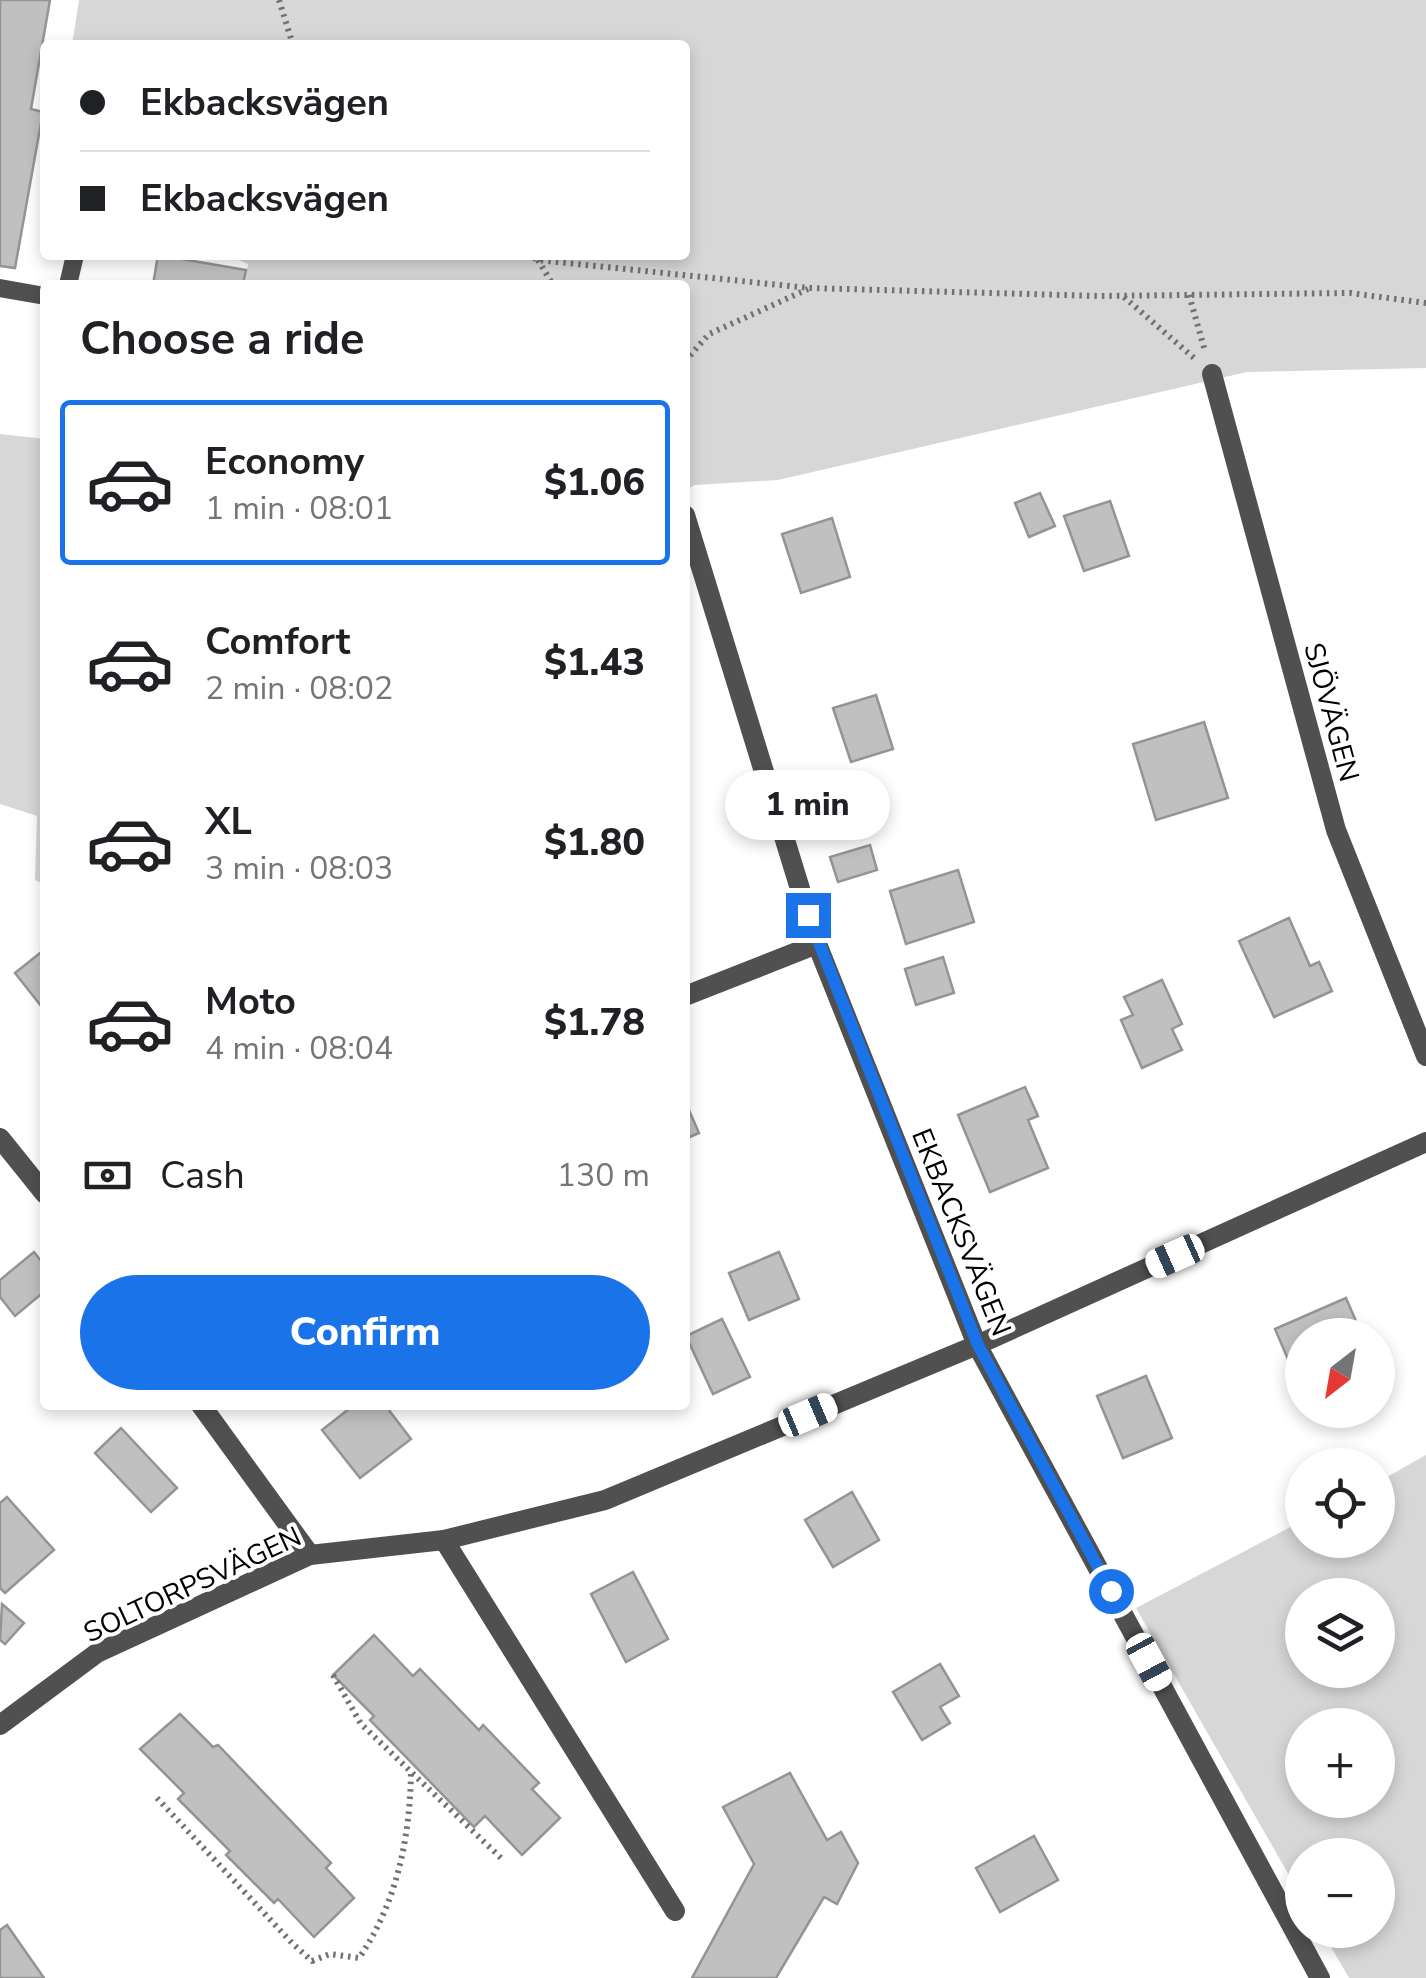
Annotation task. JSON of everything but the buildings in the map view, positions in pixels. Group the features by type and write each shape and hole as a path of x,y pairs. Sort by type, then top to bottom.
{"street":[{"name":"SJÖVÄGEN","path":"1212,374 1336,830 1426,1056"},
{"name":"EKBACKSVÄGEN","path":"690,531 817,944 978,1345 1320,1978"},
{"path":"690,994 817,944"},
{"path":"0,1138 40,1188"},
{"name":"SOLTORPSVÄGEN","path":"0,1726 98,1653 310,1556 444,1540 605,1500 978,1345 1426,1142"},
{"path":"205,1410 310,1556"},
{"path":"444,1540 676,1911"}],"lane":[{"path":"0,288 40,295"}],"path":[{"path":"279,0 292,40"},
{"path":"538,260 550,280"},
{"path":"538,260 810,288 1122,296 1350,293 1426,303"},
{"path":"690,355 709,334 810,288"},
{"path":"1189,294 1212,374"},
{"path":"1122,296 1212,374"},
{"path":"333,1675 361,1724 500,1858"},
{"path":"157,1798 312,1961 330,1954 359,1958 389,1903 410,1820 411,1772"}],"shaded area":[{"path":"79,0 1426,0 1426,368 1247,372 778,480 690,488 690,280 246,280 248,264 239,260 690,260 690,40 73,40"},
{"path":"0,434 40,438 40,882 35,880 37,816 0,804"},
{"path":"1426,1455 1426,1978 1349,1978 1332,1948 1395,1948 1395,1838 1285,1838 1285,1868 1136,1608 1285,1530 1285,1558 1395,1558 1395,1472"}],"route":[{"path":"808,915 978,1345 1111,1591"}]}
